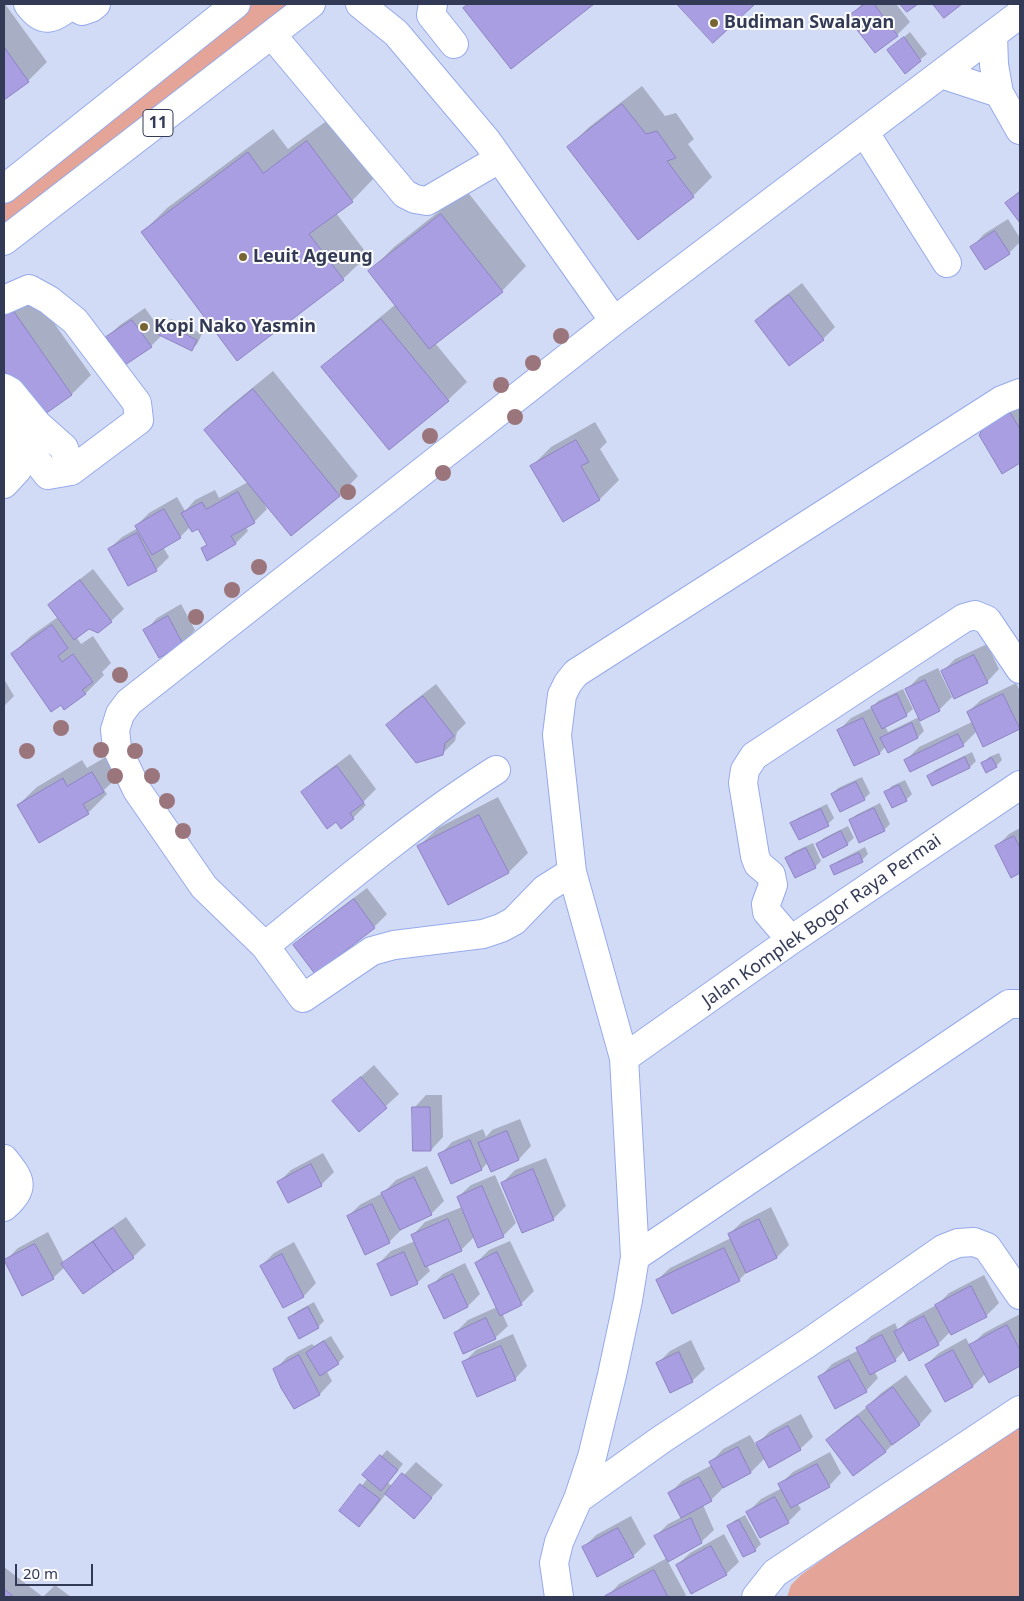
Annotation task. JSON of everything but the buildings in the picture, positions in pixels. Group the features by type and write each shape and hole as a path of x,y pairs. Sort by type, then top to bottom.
{"main road":[{"path":"28,4 41,17 49,19 80,4"},
{"name":"11","path":"4,189 236,4"},
{"name":"11","path":"4,241 311,4"},
{"path":"360,4 396,33 487,141 614,321"},
{"path":"382,4 396,33"},
{"path":"433,4 430,15 454,44"},
{"path":"572,872 544,889 514,921 501,928 483,934 394,945 372,951 303,998 265,946 204,888 137,790 117,748 115,730 120,714 128,702 614,321 1020,14"},
{"path":"272,35 405,194 415,199 427,201 499,159"},
{"path":"993,35 994,65 999,94 1020,130"},
{"path":"941,74 999,94"},
{"path":"865,133 947,264"},
{"path":"4,300 29,289 49,300 75,321 137,403 139,420 71,471 48,476 4,420"},
{"path":"4,388 11,392 38,425 64,448 71,471"},
{"path":"559,1597 554,1563 559,1542 578,1499 592,1457 612,1375 635,1257 624,1058 572,872 557,735 562,695 568,682 576,673 1002,400 1020,392"},
{"path":"4,454 17,470 4,484"},
{"path":"791,940 767,912 766,904 773,885 771,875 758,864 755,856 743,783 745,770 754,756 964,618 975,615 987,620 1020,669"},
{"path":"265,946 403,836 463,791 496,770"},
{"name":"Jalan Komplek Bogor Raya Permai","path":"624,1058 791,940 1020,785"},
{"path":"635,1257 1009,1004 1020,1004"},
{"path":"4,1158 15,1172 19,1183 17,1192 4,1207"},
{"path":"578,1499 943,1249 958,1243 974,1242 987,1247 1020,1295"},
{"path":"756,1597 775,1574 1020,1410"}],"shaded area":[{"path":"236,4 311,4 4,240 4,189"},
{"path":"1020,1417 1020,1597 787,1597 791,1585 801,1575"}],"place":[{"name":"Budiman Swalayan","path":"714,23"},
{"name":"Leuit Ageung","path":"243,257"},
{"name":"Kopi Nako Yasmin","path":"144,327"}]}
